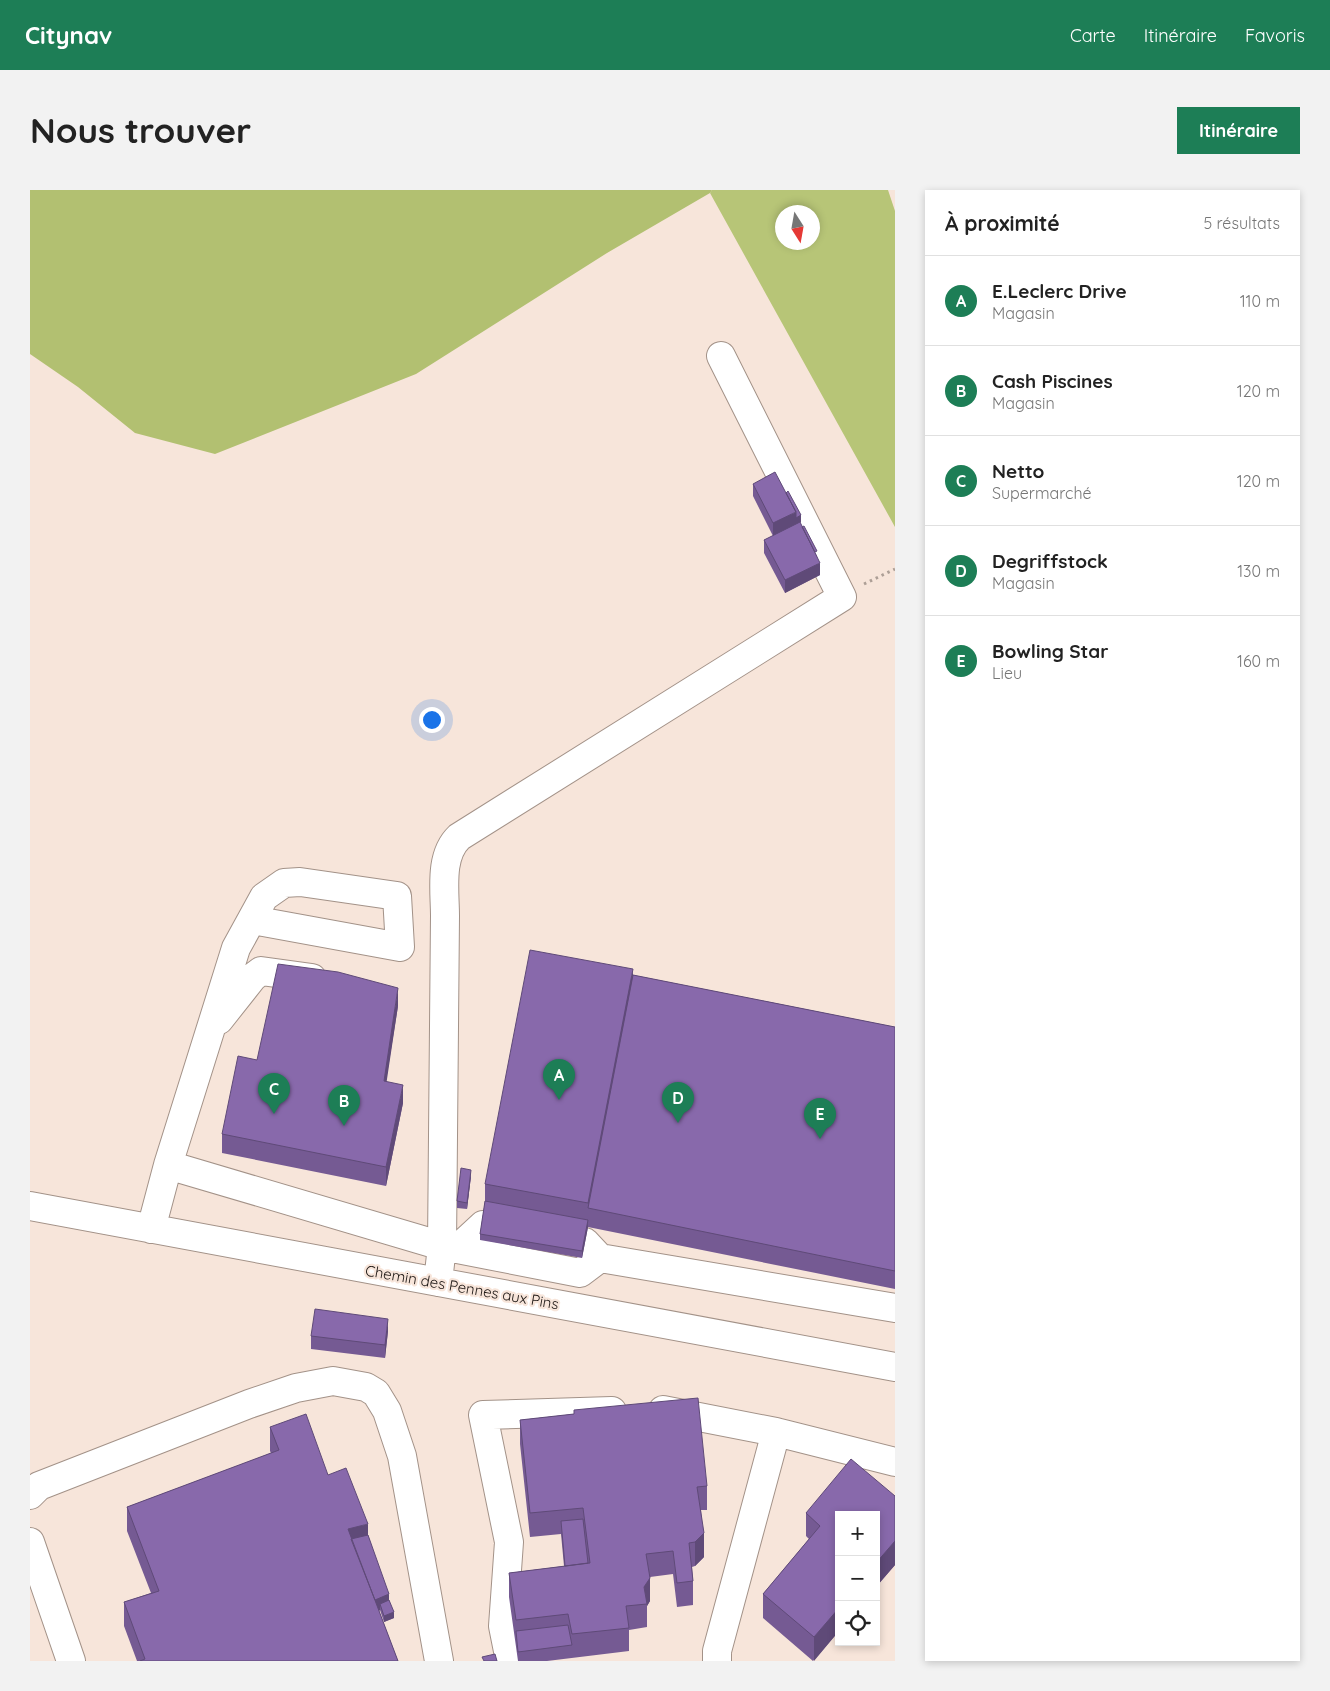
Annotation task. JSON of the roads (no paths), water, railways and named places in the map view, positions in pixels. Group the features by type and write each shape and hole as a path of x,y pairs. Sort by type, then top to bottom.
{"street":[{"path":"438,1282 460,1250 444,916 446,861 450,846 458,838 842,597 721,356"},
{"path":"151,1229 168,1165 236,948 264,897 284,883 300,882 397,896 400,947 252,920"},
{"path":"208,1035 254,977 261,971 337,983"},
{"path":"168,1165 460,1250 580,1273 581,1246"},
{"name":"Chemin des Pennes aux Pins","path":"30,1206 895,1367"},
{"path":"460,1250 520,1231 581,1246 895,1308"},
{"path":"520,1231 532,1263"},
{"path":"532,1263 581,1246"},
{"path":"30,1495 39,1486 249,1404 296,1388 334,1381 366,1387 376,1393 387,1411 402,1456 439,1661"},
{"path":"510,1661 503,1626 508,1542 483,1415 665,1410 776,1432 895,1462"},
{"path":"717,1661 717,1651 776,1432"},
{"path":"30,1542 71,1661"}],"place":[{"name":"E.Leclerc Drive","path":"559,1100"},
{"name":"Netto","path":"274,1114"},
{"name":"Degriffstock","path":"678,1123"},
{"name":"Cash Piscines","path":"344,1126"},
{"name":"Bowling Star","path":"820,1139"}]}
